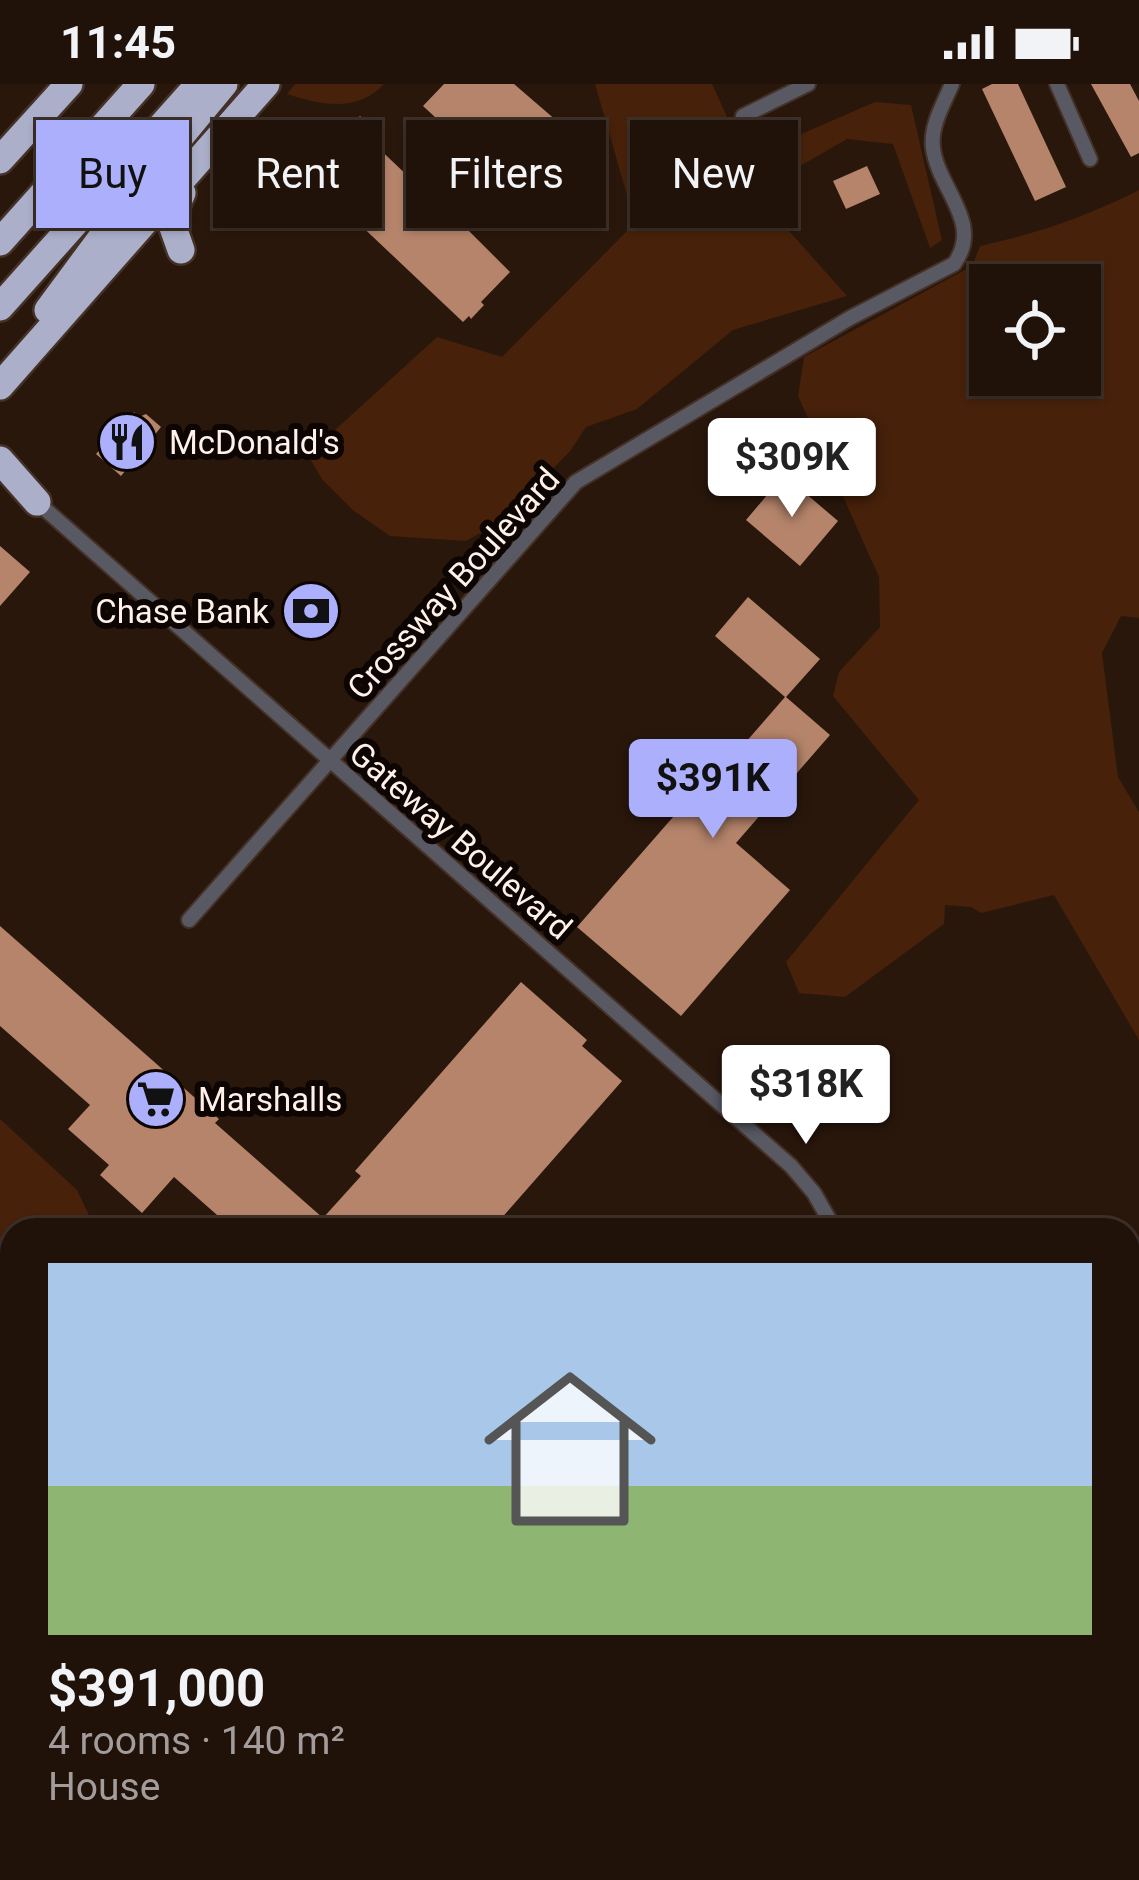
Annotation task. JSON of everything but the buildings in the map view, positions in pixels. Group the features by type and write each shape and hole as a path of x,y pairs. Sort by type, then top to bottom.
{"highway":[{"path":"0,160 69,84"},
{"path":"0,242 142,84"},
{"path":"0,307 199,84"},
{"path":"0,396 6,374 224,84"},
{"path":"6,374 101,274 266,84"},
{"path":"101,274 148,243 181,250 170,219 197,165"},
{"path":"0,460 37,502"}],"main road":[{"path":"0,479 37,502"}],"street":[{"path":"743,116 808,84"},
{"name":"Crossway Boulevard","path":"189,920 584,476 850,318 954,263 963,250 964,225 932,146 935,124 952,84"},
{"path":"1057,84 1090,159"},
{"name":"Gateway Boulevard","path":"37,502 791,1166 829,1218"}],"shaded area":[{"path":"295,84 384,84 362,99 338,104 287,94"},
{"path":"595,84 712,84 729,120 630,120 630,206"},
{"path":"875,102 911,105 942,240 930,248 893,144 847,139 798,167 798,135"},
{"path":"1139,190 1139,618 1121,616 1102,653 1118,777 1139,812 1139,1040 1054,895 981,913 971,907 945,905 944,924 845,997 799,993 786,962 919,800 833,696 839,672 880,627 879,577 798,396 804,357 969,268 969,396 1101,396 1101,264 973,264 980,246 1061,223"},
{"path":"630,228 786,228 847,296 733,330 637,409 586,427 571,450 504,520 466,541 390,536 354,511 322,479 306,452 437,337 502,357"},
{"path":"0,1119 77,1190 90,1218 0,1218"}],"place":[{"name":"McDonald's","path":"127,442"},
{"name":"Chase Bank","path":"311,611"},
{"name":"Marshalls","path":"156,1099"}]}
